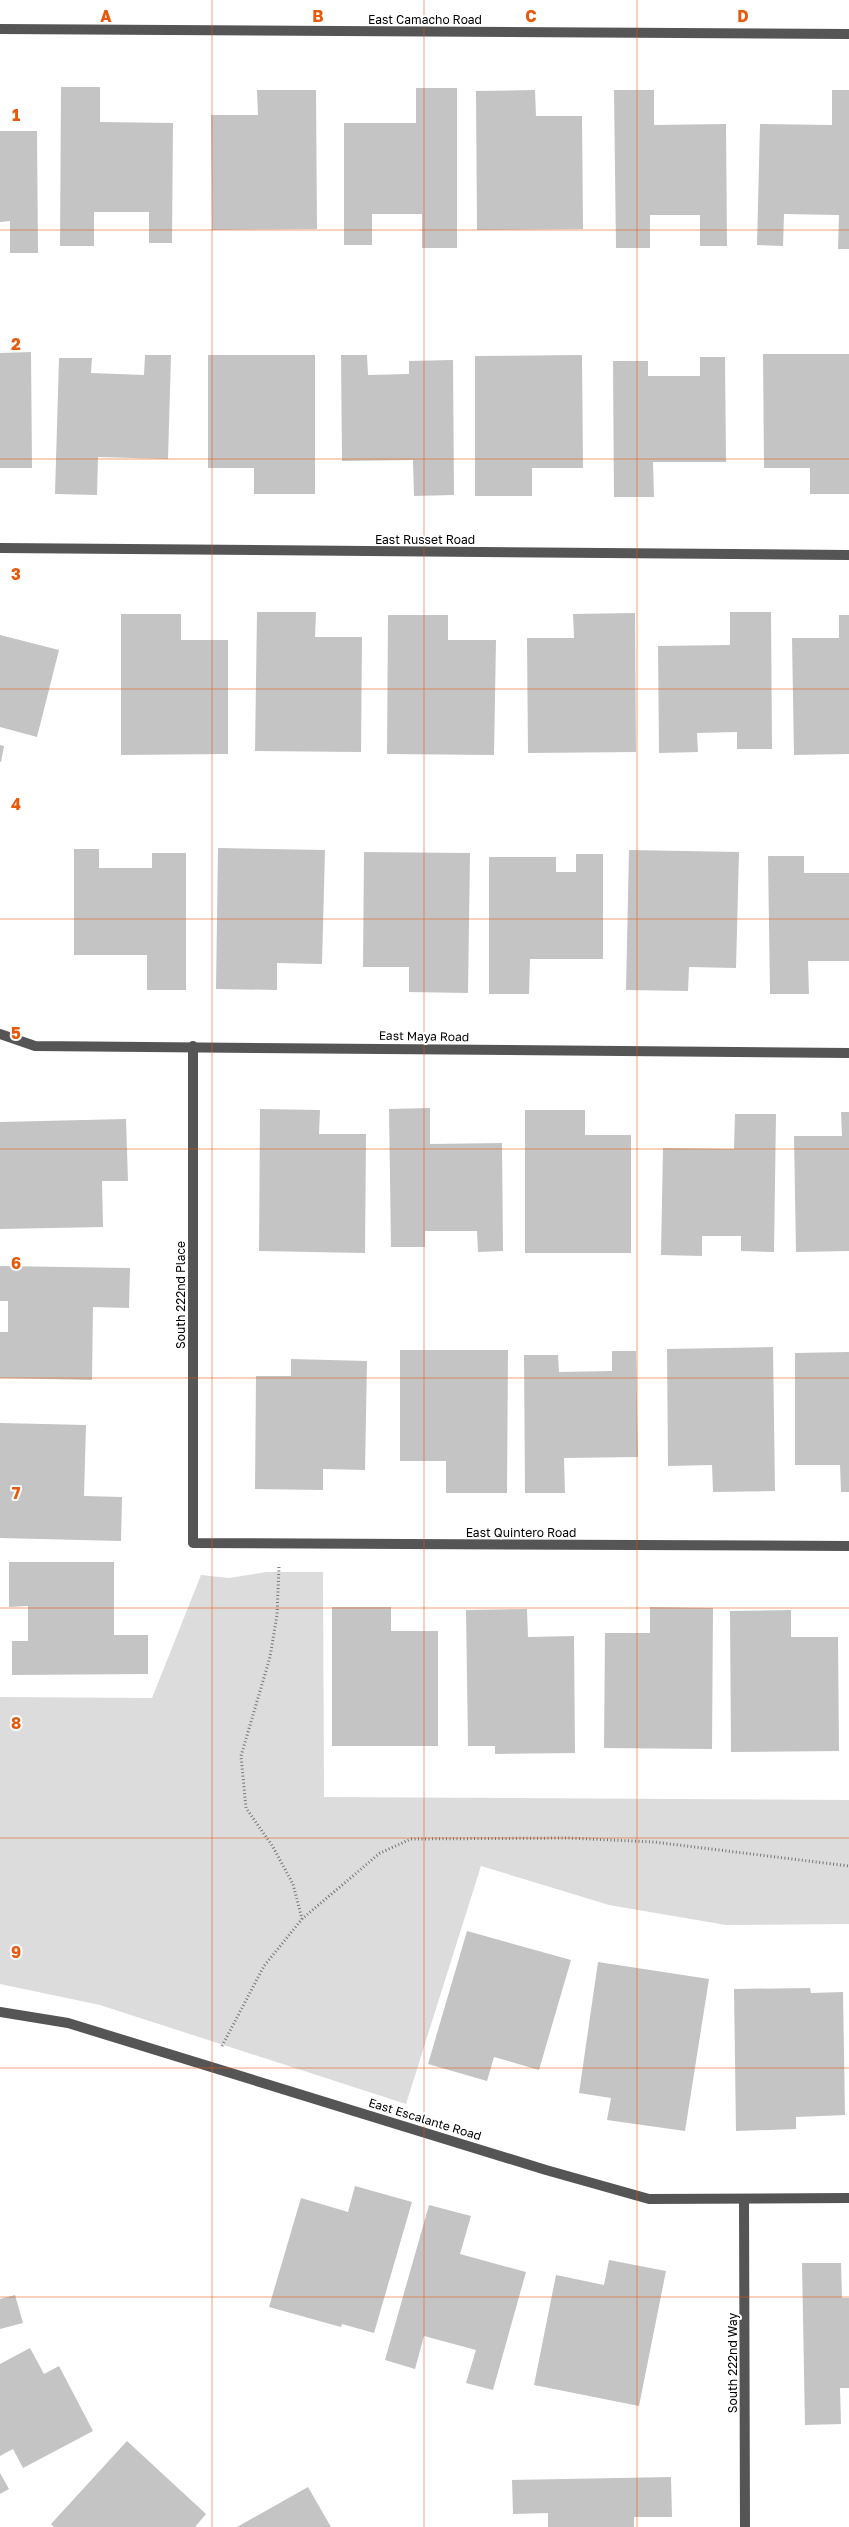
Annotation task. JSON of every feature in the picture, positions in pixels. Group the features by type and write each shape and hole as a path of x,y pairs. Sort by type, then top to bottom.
{"street":[{"name":"East Camacho Road","path":"0,29 849,34"},
{"name":"East Russet Road","path":"0,548 849,555"},
{"name":"East Maya Road","path":"0,1034 35,1046 849,1052"},
{"name":"South 222nd Place","path":"193,1046 193,1543"},
{"name":"East Quintero Road","path":"193,1543 849,1546"},
{"name":"East Escalante Road","path":"0,2012 68,2022 546,2170 649,2199 849,2198"},
{"name":"South 222nd Way","path":"744,2199 745,2527"}],"path":[{"path":"280,1543 277,1615 270,1658 241,1756 246,1808 273,1847 293,1884 302,1919"},
{"path":"212,2067 264,1966 302,1919 380,1853 411,1839 568,1838 654,1842 849,1866"}],"shaded area":[{"path":"267,1572 323,1572 324,1797 849,1800 849,1924 726,1925 609,1905 481,1866 406,2104 100,2005 0,1984 0,1697 152,1698 201,1575 229,1578"}],"building":[{"path":"61,87 100,87 100,122 173,123 172,243 149,243 149,212 94,212 94,246 60,246"},
{"path":"416,88 457,88 457,248 422,248 422,214 372,214 372,245 344,245 344,123 416,123"},
{"path":"257,90 316,90 317,229 212,230 211,115 258,115"},
{"path":"535,90 536,116 582,116 583,229 477,230 476,91"},
{"path":"614,90 654,90 654,125 726,124 727,246 700,246 700,215 650,215 650,248 616,248"},
{"path":"832,90 849,90 849,249 838,249 839,215 784,214 783,246 757,245 760,124 832,125"},
{"path":"0,131 37,131 38,253 10,253 10,221 0,222"},
{"path":"31,352 32,468 0,468 0,353"},
{"path":"763,354 849,354 849,494 810,494 810,468 764,468"},
{"path":"145,355 171,355 168,459 98,457 97,495 55,494 59,358 92,358 91,373 144,375"},
{"path":"208,355 315,355 315,494 254,494 254,468 208,468"},
{"path":"341,355 367,355 368,375 409,374 409,361 453,360 454,495 414,496 413,460 342,461"},
{"path":"582,355 583,468 532,468 532,496 475,496 475,356"},
{"path":"700,357 725,357 726,462 653,462 654,497 614,497 613,361 648,361 648,376 700,376"},
{"path":"257,612 316,612 315,637 362,637 361,752 255,751"},
{"path":"730,612 771,612 772,749 737,749 737,732 697,733 698,752 659,753 658,646 730,645"},
{"path":"635,613 636,752 528,753 527,638 574,638 573,614"},
{"path":"121,614 181,614 181,640 228,640 228,754 121,755"},
{"path":"388,615 448,615 448,640 496,640 494,755 387,754"},
{"path":"839,615 849,615 849,754 794,755 792,638 839,638"},
{"path":"0,635 59,650 37,737 0,727"},
{"path":"0,745 4,746 1,762 0,762"},
{"path":"218,848 325,850 322,964 277,963 277,990 216,989"},
{"path":"74,849 99,849 99,868 152,868 152,853 186,853 186,990 147,990 147,955 74,955"},
{"path":"629,850 739,852 736,968 689,967 688,991 626,990"},
{"path":"364,852 470,853 468,993 409,992 409,967 363,967"},
{"path":"576,854 603,854 603,959 530,959 529,994 489,994 489,857 556,857 556,872 576,872"},
{"path":"768,856 804,856 804,873 849,873 849,961 808,961 809,994 770,994"},
{"path":"430,1108 430,1144 502,1143 503,1251 478,1252 477,1231 425,1231 425,1247 391,1247 389,1109"},
{"path":"260,1109 320,1110 319,1134 366,1134 365,1253 259,1251"},
{"path":"525,1110 585,1110 585,1135 631,1135 631,1253 525,1253"},
{"path":"841,1112 849,1112 849,1251 796,1252 794,1136 842,1136"},
{"path":"735,1114 776,1114 774,1252 741,1251 741,1236 702,1236 702,1256 661,1255 663,1148 734,1149"},
{"path":"126,1119 128,1181 102,1181 103,1227 0,1229 0,1122"},
{"path":"0,1266 130,1268 129,1308 93,1307 92,1380 0,1378 0,1332 8,1332 8,1301 0,1301"},
{"path":"773,1347 775,1491 713,1492 712,1465 668,1466 667,1349"},
{"path":"400,1350 508,1350 507,1493 446,1493 446,1461 400,1461"},
{"path":"612,1351 636,1351 638,1457 564,1458 565,1493 525,1493 524,1355 558,1355 559,1372 612,1371"},
{"path":"849,1352 849,1492 841,1492 840,1465 795,1465 795,1353"},
{"path":"291,1359 367,1361 365,1470 323,1469 323,1490 255,1489 256,1376 291,1376"},
{"path":"0,1423 86,1425 84,1496 122,1497 121,1541 0,1538"},
{"path":"9,1562 114,1562 114,1635 148,1635 148,1674 12,1675 12,1641 28,1641 28,1606 9,1607"},
{"path":"332,1607 391,1607 391,1631 438,1631 438,1746 332,1746"},
{"path":"650,1607 713,1608 712,1749 604,1748 605,1633 650,1633"},
{"path":"527,1609 528,1637 574,1636 575,1753 495,1754 495,1746 468,1746 466,1610"},
{"path":"791,1610 791,1637 838,1637 839,1751 731,1752 730,1611"},
{"path":"467,1931 571,1960 539,2070 494,2057 487,2081 428,2064"},
{"path":"598,1962 709,1979 685,2131 607,2120 611,2098 579,2093"},
{"path":"810,1988 811,1993 843,1992 845,2115 796,2117 796,2129 736,2131 734,1989"},
{"path":"355,2186 412,2202 374,2333 342,2324 341,2327 269,2307 301,2198 348,2212"},
{"path":"429,2205 471,2216 460,2254 526,2272 493,2390 466,2383 476,2350 424,2336 415,2369 385,2360"},
{"path":"609,2260 666,2271 639,2406 534,2385 556,2275 604,2285"},
{"path":"802,2263 841,2263 842,2298 849,2298 849,2388 840,2388 841,2424 805,2425"},
{"path":"15,2295 23,2323 0,2329 0,2299"},
{"path":"30,2348 44,2374 59,2366 93,2431 23,2468 13,2449 0,2456 0,2364"},
{"path":"127,2441 206,2514 195,2527 54,2527 51,2524"},
{"path":"0,2473 9,2489 0,2494"},
{"path":"671,2477 672,2517 634,2517 634,2527 548,2527 548,2513 513,2514 512,2480"},
{"path":"308,2487 331,2527 237,2527"}]}
